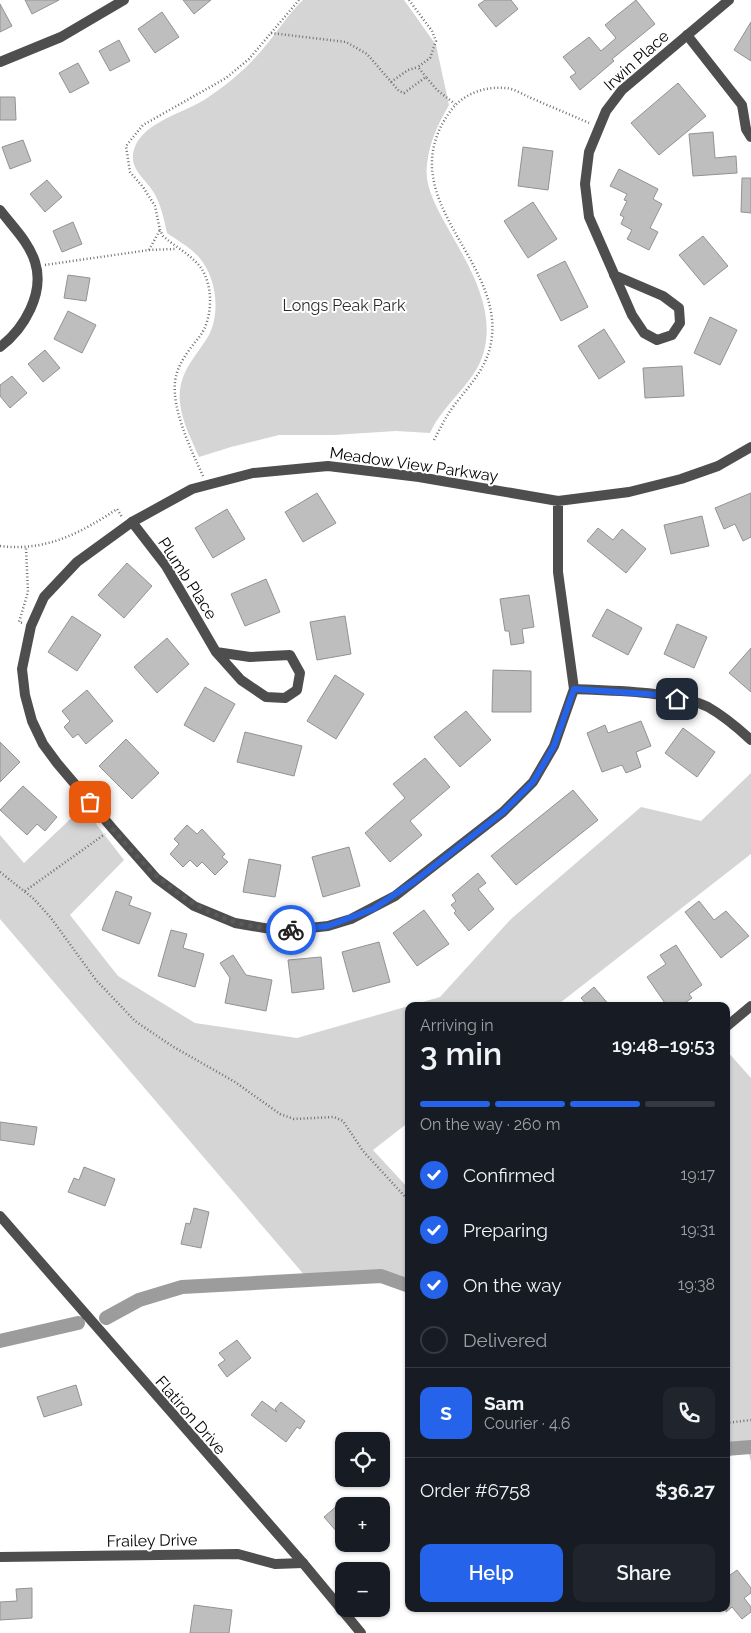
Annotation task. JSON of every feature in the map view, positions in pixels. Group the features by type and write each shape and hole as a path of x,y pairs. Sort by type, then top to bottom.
{"street":[{"path":"0,62 60,37 124,0"},
{"name":"Irwin Place","path":"614,274 663,296 679,308 680,323 672,335 657,340 644,333 632,315 589,218 585,184 589,152 598,126 622,90 729,0"},
{"path":"687,35 746,104 746,129 751,137"},
{"path":"0,210 27,244 36,266 37,282 33,302 23,325 11,339 0,347"},
{"name":"Meadow View Parkway","path":"558,500 558,572 574,689 554,746 533,782 503,812 395,896 373,909 328,926 282,931 235,923 194,906 156,878 52,757 32,721 25,695 22,669 26,644 44,597 77,562 127,519 192,489 253,472 328,466 419,477 558,500 629,492 681,479 718,466 751,447"},
{"name":"Plumb Place","path":"127,519 166,566 216,652 241,680 266,697 285,698 297,690 300,673 290,655 250,657 216,652"},
{"path":"574,689 662,695 706,706 734,725 751,740"},
{"path":"730,1024 751,1006"},
{"name":"Flatiron Drive","path":"0,1216 303,1563 361,1633"},
{"name":"Frailey Drive","path":"0,1556 238,1554 275,1564 303,1563"}],"path":[{"path":"198,466 174,403 175,380 184,355 201,334 210,313 210,289 197,263 177,249 160,230 155,206 143,187 130,172 126,146 143,125 226,78 250,59 299,0"},
{"path":"391,82 430,58 436,41 432,30 409,0"},
{"path":"271,33 346,42 363,50 391,82 404,93 426,77"},
{"path":"418,67 455,104"},
{"path":"434,440 453,406 482,370 489,354 492,335 492,317 484,289 466,251 436,197 433,174 434,150 444,121 455,104 470,94 491,88 507,88 598,126"},
{"path":"149,250 160,230"},
{"path":"36,266 149,250 177,249"},
{"path":"0,546 26,548 68,538 117,509 127,519"},
{"path":"19,622 28,592 26,548"},
{"path":"25,891 97,840"},
{"path":"0,872 25,891 51,918 105,990 135,1021 172,1046 234,1082 280,1114 294,1119 334,1117 343,1121 363,1151 405,1197"},
{"path":"730,1423 751,1420"}],"green space":[{"name":"Longs Peak Park","path":"303,0 404,0 436,45 449,105 432,141 428,157 427,180 445,223 477,284 486,317 487,334 484,351 474,373 444,411 430,433 396,431 334,435 279,435 199,457 184,422 180,393 186,370 213,326 216,305 213,283 198,256 167,233 159,202 134,165 133,154 143,134 152,127 204,100 242,71"},
{"path":"751,773 751,854 561,1002 423,1002 440,997 511,919 641,807 701,821"},
{"path":"83,807 124,860 70,915 118,976 195,1023 297,1038 405,1007 405,1125 373,1150 405,1185 405,1283 383,1277 358,1274 306,1277 0,919 0,835 24,863"},
{"path":"730,1054 751,1078 751,1462 746,1443 730,1442"}],"building":[{"path":"25,0 59,0 32,14"},
{"path":"183,0 211,0 194,14"},
{"path":"485,0 511,0 518,9 496,27 478,5"},
{"path":"636,0 655,24 612,59 614,61 580,90 570,77 576,73 563,57 589,37 601,51 616,38 605,25"},
{"path":"0,4 12,26 0,32"},
{"path":"162,12 179,37 155,53 138,29"},
{"path":"751,22 751,61 734,50"},
{"path":"119,40 130,61 110,71 99,51"},
{"path":"78,63 89,83 70,93 59,73"},
{"path":"678,83 706,116 659,155 631,123"},
{"path":"0,97 15,97 16,120 0,120"},
{"path":"713,132 715,158 736,156 737,173 693,176 689,134"},
{"path":"23,140 31,161 10,169 2,147"},
{"path":"523,147 553,151 548,190 518,186"},
{"path":"619,169 658,189 653,199 662,204 650,228 658,232 649,250 627,239 632,230 621,224 624,217 620,215 627,201 624,200 627,194 610,186"},
{"path":"742,178 751,178 751,213 741,212"},
{"path":"47,180 62,197 45,212 30,194"},
{"path":"533,202 557,239 528,258 504,221"},
{"path":"73,222 82,244 62,252 53,231"},
{"path":"703,236 728,266 704,285 679,255"},
{"path":"565,261 588,307 561,321 537,275"},
{"path":"68,275 90,278 86,301 64,298"},
{"path":"68,311 96,325 82,353 54,339"},
{"path":"710,317 737,330 720,365 694,353"},
{"path":"604,329 625,362 599,379 578,346"},
{"path":"45,350 60,368 43,382 28,364"},
{"path":"682,366 684,396 645,398 643,368"},
{"path":"12,376 27,393 10,408 0,396 0,385"},
{"path":"317,493 336,523 303,542 285,512"},
{"path":"751,493 751,537 743,541 735,524 724,529 715,508"},
{"path":"227,509 245,539 213,558 195,528"},
{"path":"702,516 709,546 671,554 664,525"},
{"path":"598,528 613,540 622,529 646,549 626,573 587,541"},
{"path":"127,563 152,586 124,618 98,595"},
{"path":"266,579 280,612 245,626 231,594"},
{"path":"529,595 534,627 522,629 524,643 511,645 509,631 505,631 500,599"},
{"path":"607,609 642,628 628,655 592,636"},
{"path":"72,616 101,635 77,671 48,652"},
{"path":"345,616 351,654 317,660 310,622"},
{"path":"677,624 707,637 694,668 664,654"},
{"path":"167,638 189,664 157,693 134,667"},
{"path":"751,648 751,692 729,673"},
{"path":"493,670 531,671 531,712 492,712"},
{"path":"335,675 364,694 336,739 307,721"},
{"path":"205,687 235,704 214,742 184,725"},
{"path":"87,690 113,721 86,744 78,734 73,738 64,727 70,721 62,711"},
{"path":"466,711 491,740 460,767 434,737"},
{"path":"641,721 651,746 636,752 641,767 626,773 622,765 602,772 587,733 605,725 608,733"},
{"path":"683,728 715,752 697,777 665,753"},
{"path":"245,732 302,746 294,776 237,762"},
{"path":"126,739 159,773 132,799 99,766"},
{"path":"0,742 20,762 0,782"},
{"path":"425,758 450,787 410,821 422,835 390,862 365,833 405,798 393,784"},
{"path":"23,786 57,817 45,831 37,824 27,835 0,810"},
{"path":"573,790 598,820 516,885 491,856"},
{"path":"187,825 197,834 202,829 225,854 222,857 228,862 215,875 202,862 197,867 190,860 183,867 170,854 179,844 174,839"},
{"path":"349,847 360,886 323,897 312,857"},
{"path":"249,859 281,865 275,897 243,892"},
{"path":"478,873 486,883 478,889 494,909 469,931 454,913 456,911 451,905 456,901 452,895"},
{"path":"116,891 132,897 129,905 151,913 139,944 102,930"},
{"path":"699,901 714,920 726,911 749,936 721,958 685,912"},
{"path":"424,910 449,944 417,966 393,933"},
{"path":"171,930 187,934 183,948 204,954 195,987 158,976"},
{"path":"379,942 390,982 353,992 342,952"},
{"path":"676,945 702,985 689,994 692,998 686,1002 664,1002 647,977 666,964 660,955"},
{"path":"233,955 246,975 272,980 266,1011 225,1003 230,978 220,963"},
{"path":"321,957 324,989 292,993 288,960"},
{"path":"594,987 607,1002 584,1002 581,998"},
{"path":"0,1122 37,1127 34,1145 0,1140"},
{"path":"84,1167 115,1179 105,1206 68,1192 74,1178 79,1180"},
{"path":"194,1208 209,1212 201,1248 181,1244 186,1223 190,1224"},
{"path":"237,1340 251,1358 227,1377 218,1365 225,1360 219,1353"},
{"path":"76,1385 82,1405 44,1417 37,1397"},
{"path":"262,1401 277,1412 275,1409 281,1402 305,1421 300,1429 297,1427 286,1442 251,1415"},
{"path":"335,1508 335,1530 324,1517"},
{"path":"737,1570 751,1588 751,1593 744,1598 751,1607 751,1612 742,1619 732,1607 730,1609 730,1575"},
{"path":"32,1588 32,1618 0,1620 0,1602 17,1601 16,1589"},
{"path":"194,1605 232,1610 229,1633 190,1633"}],"waterway":[{"path":"106,1318 139,1300 182,1287 381,1276 405,1285"},
{"path":"0,1341 78,1323"},
{"path":"730,1449 751,1447"}],"way so far":[{"path":"90,802 156,878 194,906 235,923 282,931 291,930"}],"route":[{"path":"291,930 328,926 351,919 373,909 395,896 503,812 533,782 554,746 574,689 662,695 677,699"}]}
